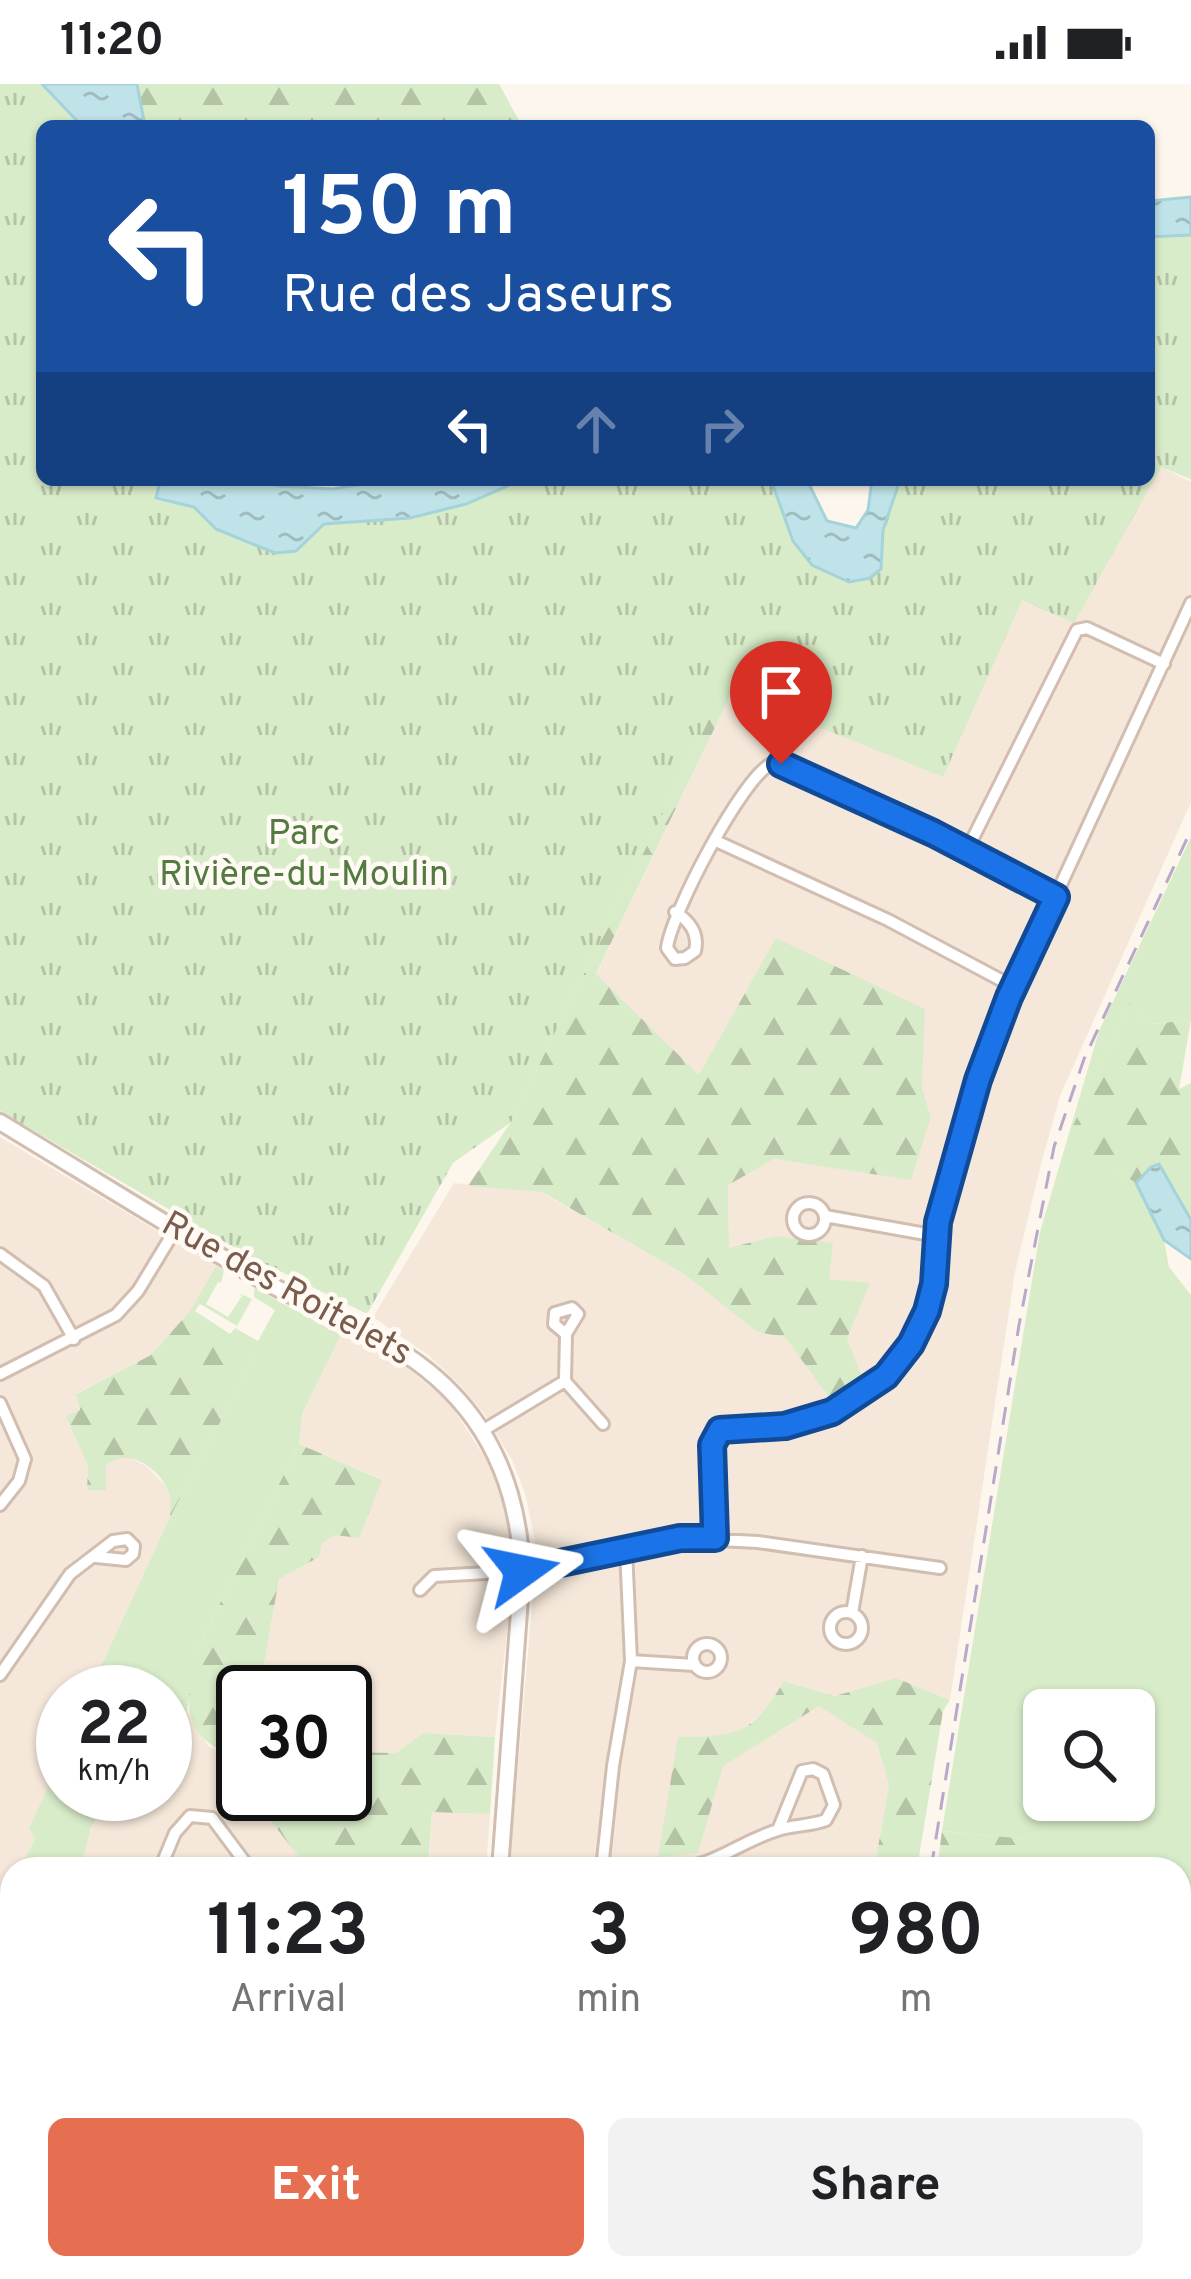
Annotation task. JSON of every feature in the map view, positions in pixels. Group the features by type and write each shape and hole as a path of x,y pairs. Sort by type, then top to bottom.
{"street":[{"path":"715,1538 712,1445 720,1430 805,1423 832,1412 886,1376 911,1344 927,1311 937,1266 937,1236 978,1080 1014,987 1191,604"},
{"path":"967,850 1077,630 1087,628 1164,664"},
{"path":"676,912 763,767 781,764 1056,897"},
{"path":"716,842 888,920 1014,987"},
{"name":"Rue des Roitelets","path":"0,1123 303,1304 397,1348 440,1382 482,1431 512,1490 521,1534 501,1857"},
{"path":"825,1216 937,1236"},
{"path":"0,1374 124,1309 175,1230"},
{"path":"0,1253 44,1286 74,1339"},
{"path":"566,1334 565,1381 603,1424"},
{"path":"482,1431 565,1381"},
{"path":"0,1403 25,1459 19,1481 0,1505"},
{"path":"420,1590 434,1576 522,1571 680,1538 715,1538 940,1568"},
{"path":"603,1857 632,1661 626,1549"},
{"path":"852,1613 862,1556"},
{"path":"0,1676 64,1581 96,1557"},
{"path":"632,1661 694,1665"},
{"path":"724,1857 778,1829 826,1820 834,1805 824,1774 813,1768 802,1772 788,1815 778,1829"},
{"path":"165,1857 175,1833 190,1816 212,1818 241,1857"}],"shaded area":[{"path":"1161,467 1191,482 1191,802 1060,1096 1041,1164 1015,1272 950,1700 896,1678 835,1696 785,1681 768,1709 733,1736 679,1737 698,1852 722,1766 819,1706 877,1742 889,1786 876,1857 510,1857 534,1583 535,1541 525,1493 485,1415 459,1384 428,1355 373,1317 454,1183 541,1192 684,1274 757,1332 785,1337 833,1402 846,1338 829,1279 832,1244 776,1236 729,1249 728,1184 774,1159 911,1179 931,1117 922,1088 924,1009 699,1075 596,975 732,692 943,777 1022,600 1074,623 1150,486 1155,486"},
{"path":"0,1137 216,1266 190,1311 151,1355 77,1393 87,1490 105,1478 106,1466 114,1458 126,1456 146,1466 166,1486 171,1500 169,1519 101,1665 36,1665 36,1814 29,1826 35,1840 25,1857 0,1857"},
{"path":"341,1335 400,1362 449,1402 489,1464 503,1500 513,1549 495,1737 423,1733 396,1753 372,1753 372,1665 264,1665 279,1579 318,1557 321,1543 335,1535 381,1479 299,1444 302,1414"},
{"path":"192,1719 209,1747 216,1750 216,1821 271,1821 299,1857 84,1857 94,1821 192,1821"},
{"path":"432,1811 490,1814 487,1857 430,1857"}],"green space":[{"name":"Parc Rivière-du-Moulin","path":"0,84 42,84 76,120 36,120 36,486 159,486 157,498 194,507 216,529 296,551 324,524 410,518 466,504 507,486 773,486 793,541 812,565 849,582 870,578 881,569 883,530 898,486 1150,486 1074,623 1022,600 943,777 724,689 511,1122 453,1163 367,1314 249,1256 0,1111"},
{"path":"137,84 499,84 519,120 144,120"},
{"path":"1191,235 1191,479 1161,467 1155,478 1155,237"},
{"name":"Parc Rivière-du-Moulin","path":"1191,235 1191,479 1161,467 1155,478 1155,237"},
{"path":"898,486 1150,486 1074,623 1022,600 943,777 732,692 596,974 699,1075 776,938 925,1009 922,1088 931,1117 911,1180 774,1159 728,1185 729,1248 776,1236 833,1243 829,1279 870,1283 847,1338 865,1384 833,1403 785,1337 757,1332 684,1274 542,1192 468,1186 511,1122 724,688 870,578"},
{"path":"1191,837 1191,1020 1152,1024 1129,1005 1068,1138 1136,1183 1164,1240 1169,1267 1191,1295 1191,1857 1051,1857 1037,1840 942,1831 1040,1232 1099,1031"},
{"path":"1129,1004 1152,1024 1191,1020 1179,1089 1191,1083 1191,1220 1180,1199 1151,1167 1136,1183 1067,1139"},
{"path":"216,1266 224,1270 221,1283 206,1304 228,1317 242,1296 238,1293 252,1299 237,1326 200,1304 195,1311 230,1334 235,1328 258,1341 275,1310 254,1297 254,1288 341,1335 302,1414 299,1444 199,1646 192,1684 192,1665 101,1665 169,1519 255,1355 190,1311"},
{"path":"190,1311 256,1354 169,1519 167,1488 154,1471 134,1460 124,1458 106,1466 106,1490 87,1490 88,1466 66,1416 80,1410 76,1394 151,1355"},
{"path":"299,1444 382,1480 359,1538 335,1535 322,1543 319,1557 279,1579 264,1665 216,1665 216,1747 196,1729 192,1719 192,1677 199,1646"},
{"path":"896,1678 950,1700 943,1711 919,1857 876,1857 889,1786 877,1743 819,1706 723,1766 698,1853 658,1857 678,1737 742,1729 762,1712 784,1681 835,1696"},
{"path":"423,1733 495,1737 490,1814 432,1812 429,1857 299,1857 271,1821 372,1821 372,1753 396,1753"},
{"path":"36,1813 36,1821 94,1821 84,1857 25,1857 35,1840 29,1827"},
{"path":"942,1831 1038,1840 1051,1857 939,1857"}],"water":[{"path":"42,84 137,84 144,120 76,120"},
{"path":"1191,197 1191,235 1155,237 1155,200"},
{"path":"159,486 507,486 466,504 410,518 324,524 296,551 275,553 216,529 194,507 156,498"},
{"path":"773,486 810,486 827,521 856,528 868,510 871,486 898,486 883,530 881,569 870,578 849,582 812,565 793,541"},
{"path":"1159,1164 1191,1220 1191,1259 1164,1240 1136,1183"}],"railway":[{"path":"933,1857 1019,1325 1054,1147 1084,1059 1191,830"}],"route":[{"path":"522,1571 680,1538 715,1538 712,1445 720,1430 805,1423 832,1412 886,1376 911,1344 927,1311 937,1266 938,1222 978,1080 1009,997 1056,897 933,833 781,764"}]}
